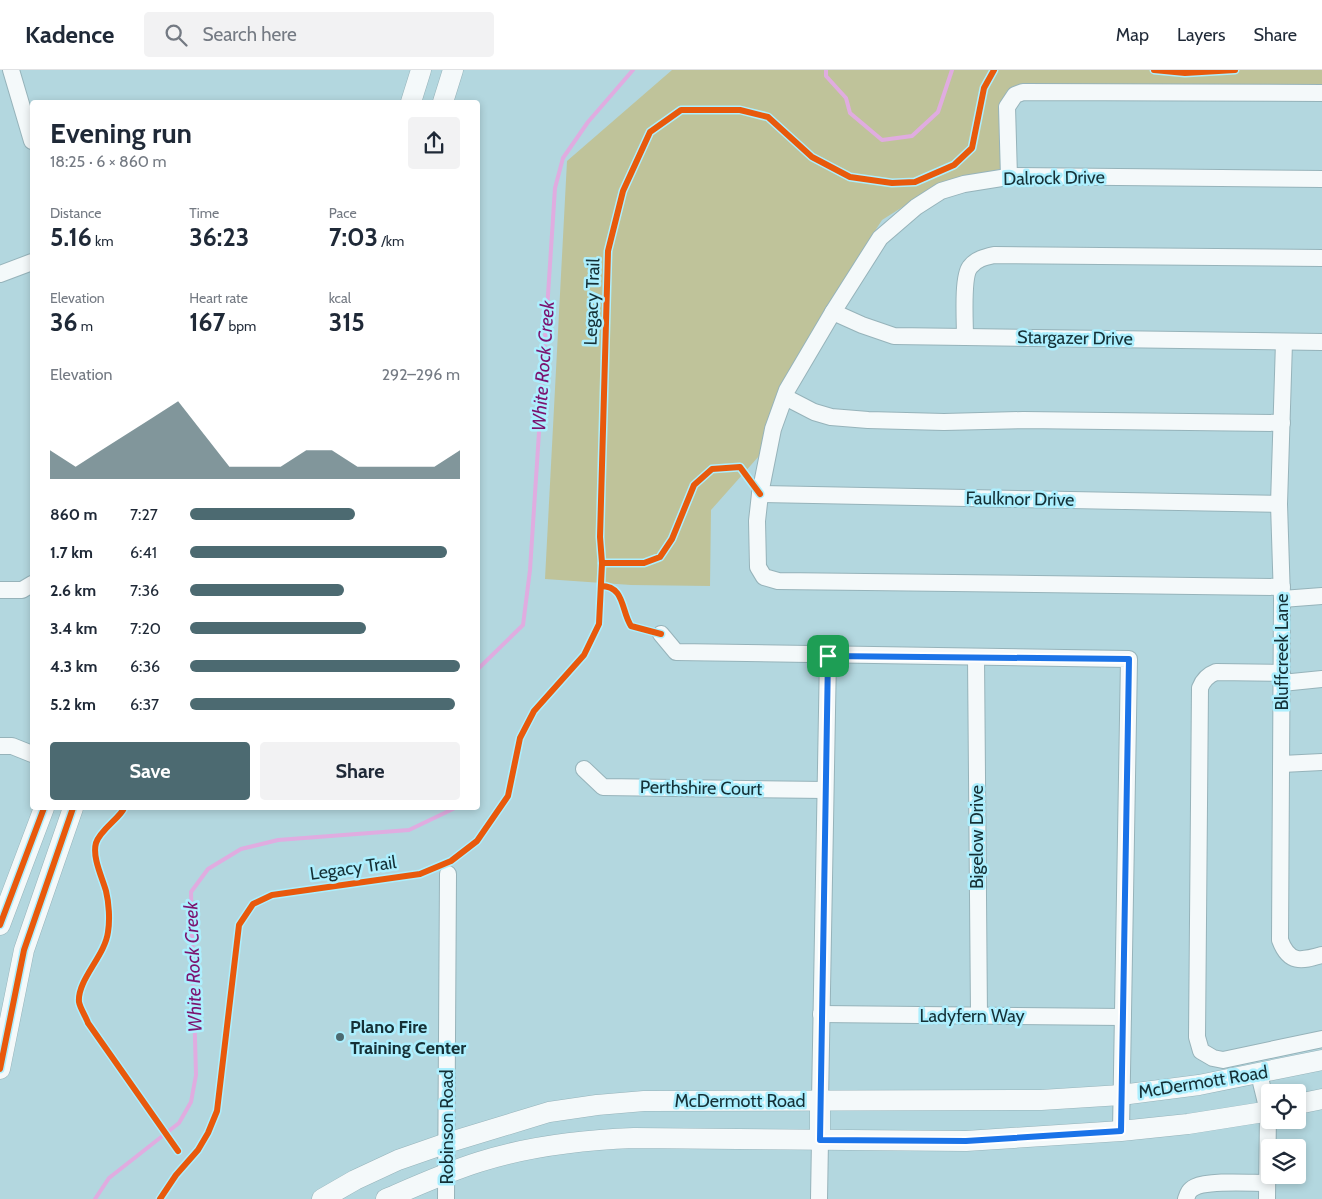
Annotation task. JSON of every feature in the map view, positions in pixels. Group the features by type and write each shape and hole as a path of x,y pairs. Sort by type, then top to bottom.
{"main road":[{"path":"412,100 421,70"},
{"path":"444,100 453,70"},
{"path":"0,925 43,810"},
{"path":"0,1069 24,950 72,810"},
{"name":"McDermott Road","path":"322,1199 355,1180 398,1160 447,1143 549,1112 597,1105 644,1101 1041,1100 1121,1095 1199,1085 1322,1060"},
{"path":"1306,1102 1322,1099"},
{"path":"820,1101 820,1140"},
{"path":"386,1199 447,1173 479,1162 515,1152 587,1140 634,1138 966,1141 1121,1131 1188,1124 1261,1112"}],"street":[{"path":"11,70 30,134"},
{"path":"1009,177 1007,107 1015,95 1023,92 1322,93"},
{"name":"Dalrock Drive","path":"1322,178 1009,177 964,184 941,192 916,207 880,238 833,312 785,397 773,429 760,494 757,521 757,559 761,573 771,580 1282,593 1322,596"},
{"path":"965,337 966,276 970,267 981,258 994,255 1322,258"},
{"path":"0,274 30,263"},
{"name":"Stargazer Drive","path":"833,312 894,336 1322,342"},
{"name":"Bluffcreek Lane","path":"1284,342 1279,504 1282,593 1280,940 1284,950 1292,958 1303,960 1322,955"},
{"path":"785,397 814,412 831,417 868,420 1282,423"},
{"name":"Faulknor Drive","path":"760,494 1279,504"},
{"path":"0,590 22,590 30,585"},
{"path":"661,634 676,652 828,656 1129,659 1121,1131"},
{"path":"820,1101 828,656"},
{"name":"Bigelow Drive","path":"976,657 979,1016"},
{"path":"1322,680 1216,672 1210,674 1202,682 1200,688 1197,1037 1201,1051 1213,1058 1223,1060 1322,1039"},
{"path":"0,746 12,746 30,753"},
{"path":"1282,764 1322,762"},
{"name":"Perthshire Court","path":"584,769 603,787 825,790"},
{"name":"Robinson Road","path":"446,1199 448,874"},
{"name":"Ladyfern Way","path":"821,1014 1123,1017"},
{"path":"1259,1074 1262,1084"},
{"path":"1186,1199 1188,1192 1195,1187 1205,1184 1267,1191 1269,1129"},
{"path":"819,1199 820,1140"}],"green space":[{"path":"672,70 1322,70 1322,91 1015,87 1006,92 1005,168 942,182 882,220 853,265 774,403 759,456 711,510 710,586 631,585 545,579 567,161"}],"waterway":[{"name":"White Rock Creek","path":"480,667 523,625 530,570 555,188 563,158 588,122 633,70"},
{"path":"826,70 826,76 846,98 850,113 882,140 912,136 938,112 952,70"},
{"name":"White Rock Creek","path":"95,1199 109,1178 179,1123 191,1102 196,1075 191,892 208,869 241,849 278,840 409,830 451,810"}],"cycle path":[{"name":"Legacy Trail","path":"760,494 740,467 712,469 694,485 672,539 660,557 644,563 602,563 600,537 608,251 623,191 650,132 681,110 740,110 768,117 812,157 850,177 892,183 915,182 954,165 972,148 984,88 994,70"},
{"path":"1154,70 1185,73 1235,70"},
{"name":"Legacy Trail","path":"160,1199 176,1175 198,1150 208,1133 217,1111 239,925 253,904 272,895 420,874 451,861 477,841 508,796 520,738 534,711 584,655 599,624 602,563"},
{"path":"601,586 609,587 618,595 631,626 661,634"},
{"path":"0,925 43,810"},
{"path":"0,1069 24,950 72,810"},
{"path":"123,810 102,833 96,843 96,861 108,901 109,927 102,950 82,985 79,1002 88,1023 178,1151"}],"place":[{"name":"Plano Fire Training Center","path":"340,1037"}],"route":[{"path":"828,656 1129,659 1121,1131 966,1141 820,1140 828,656"}]}
